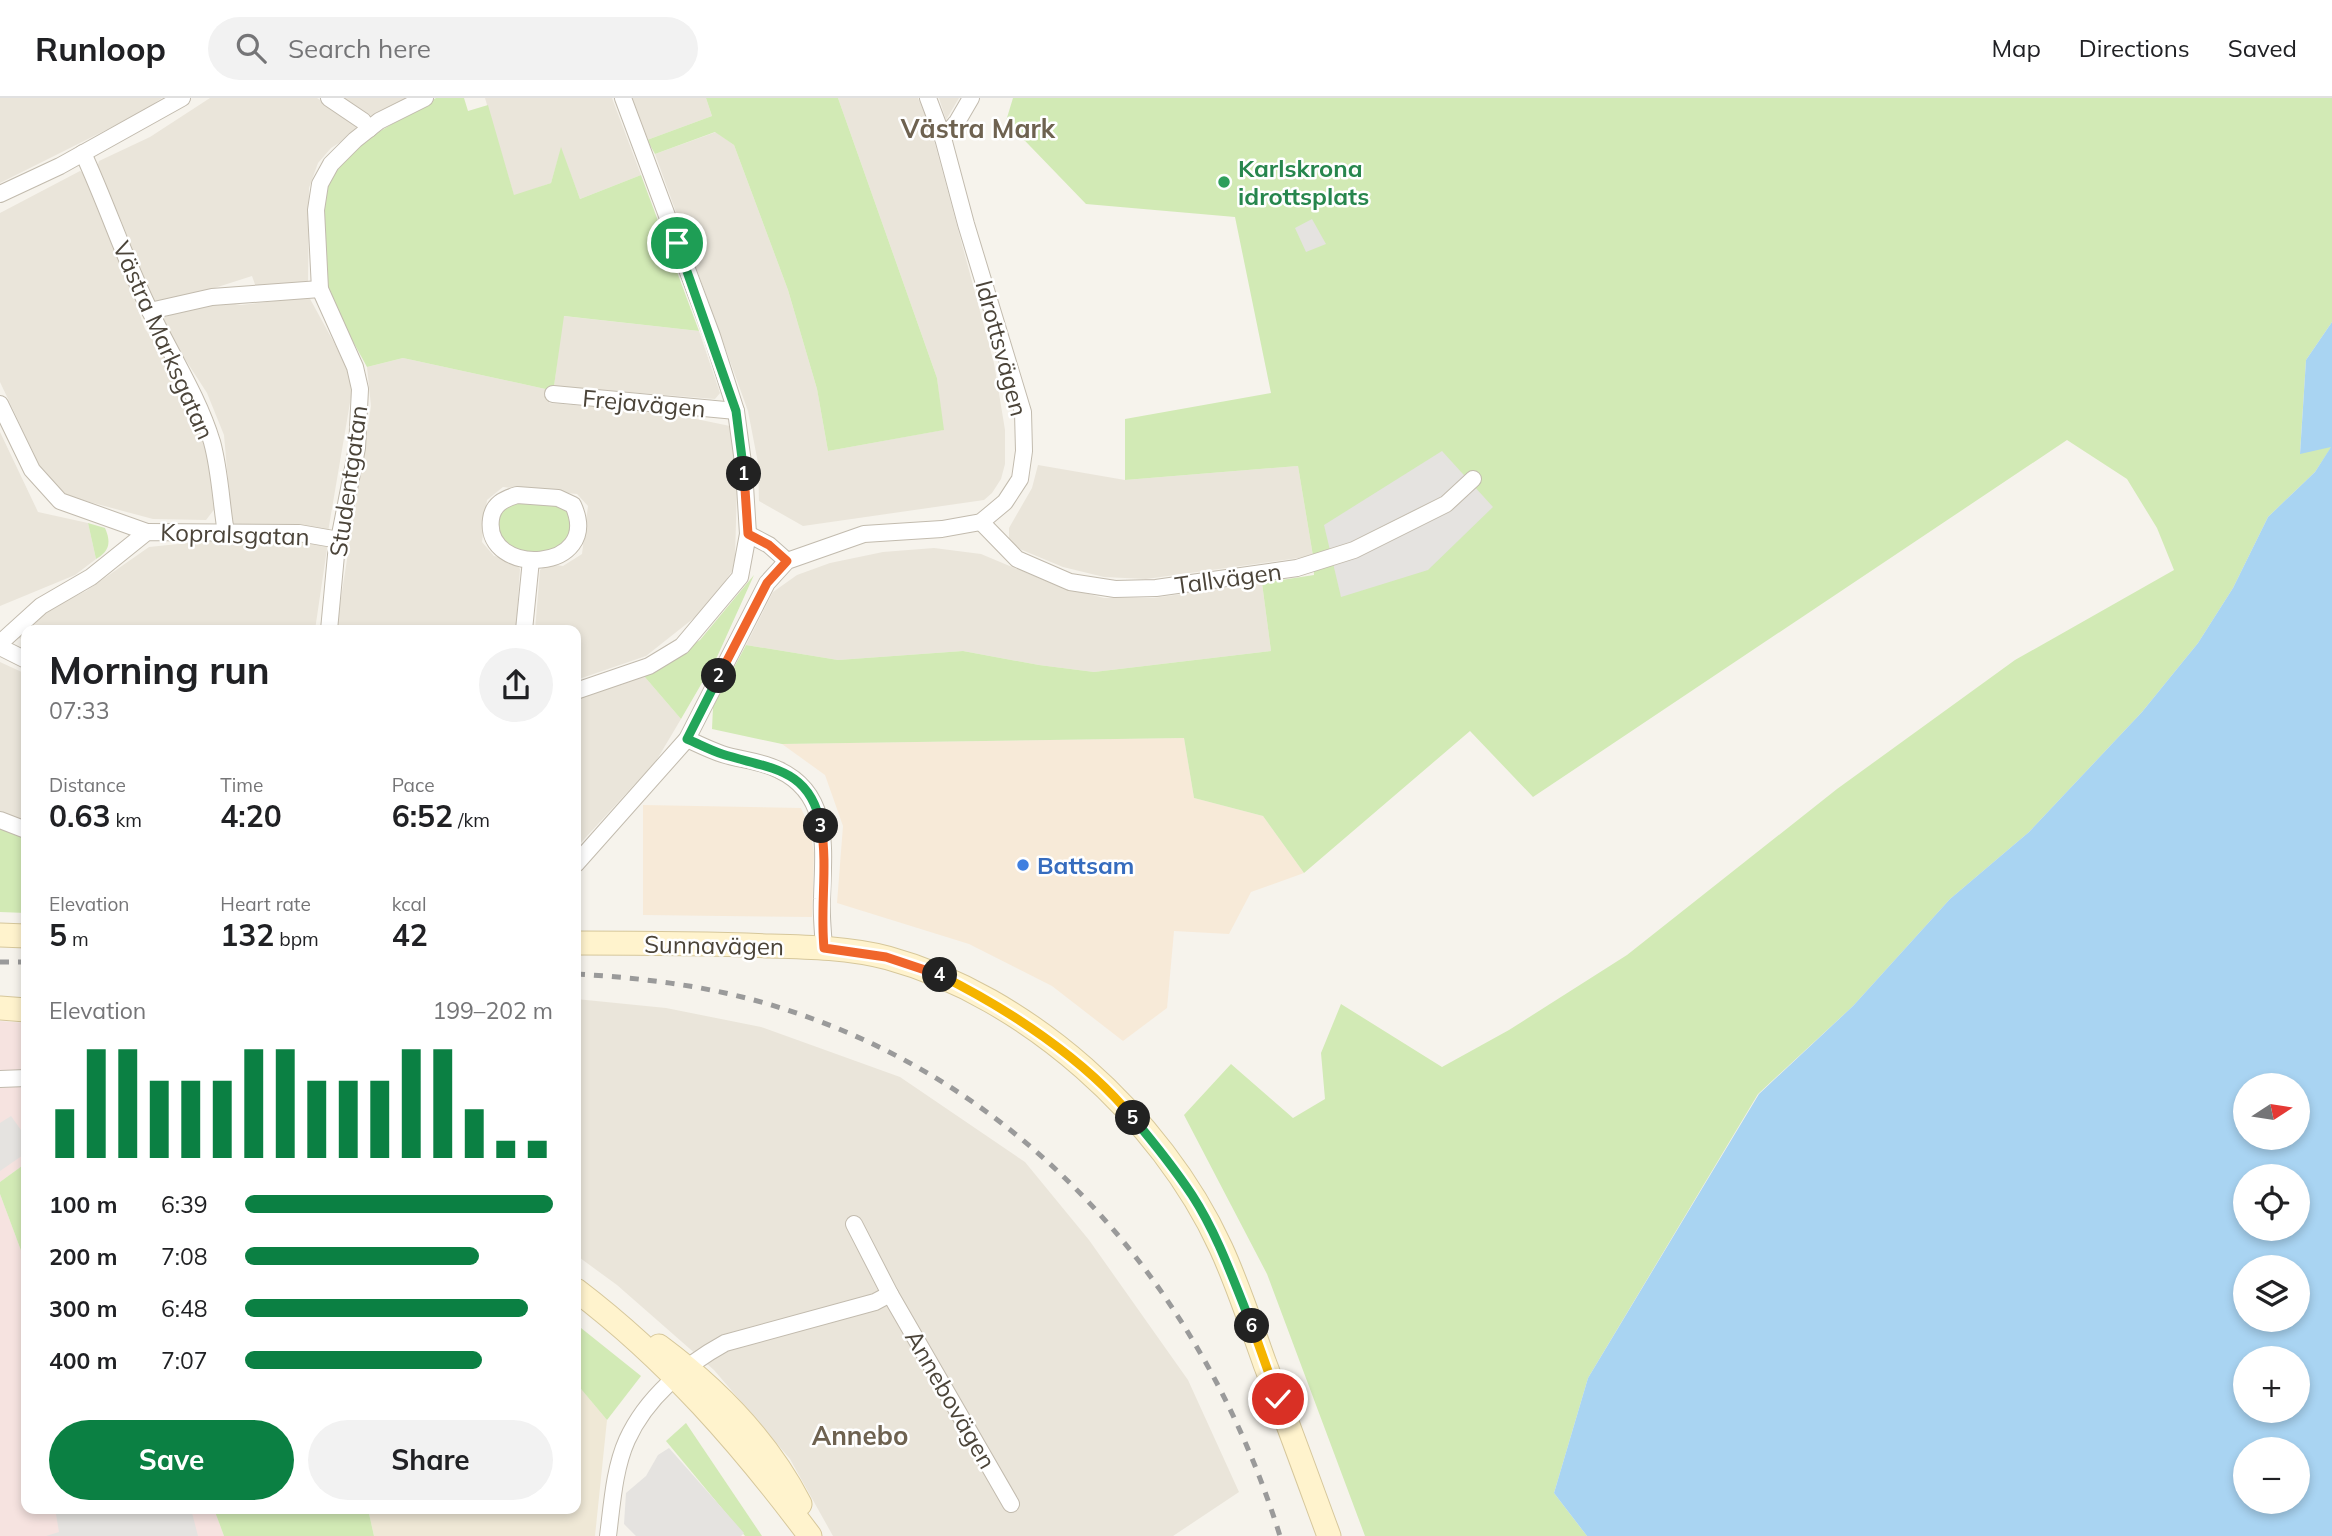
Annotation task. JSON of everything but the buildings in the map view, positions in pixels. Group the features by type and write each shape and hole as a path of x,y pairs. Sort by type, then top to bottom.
{"main road":[{"path":"0,935 21,936"},
{"name":"Sunnavägen","path":"581,943 824,948 886,957 941,976 993,1003 1046,1038 1086,1071 1130,1114 1164,1154 1193,1196 1220,1248 1329,1536"},
{"path":"0,1008 21,1010"},
{"path":"581,1294 622,1327 660,1346 810,1536"},
{"path":"682,1373 742,1419 779,1466 817,1536"}],"street":[{"path":"0,194 83,153 182,98"},
{"path":"329,98 363,121 369,129"},
{"name":"Studentgatan","path":"330,625 339,540 357,448 360,389 355,367 320,289 316,210 320,184 331,164 369,129 379,121 425,98"},
{"path":"581,689 649,666 682,646 740,577 748,534 744,470 736,411 712,336 623,98"},
{"name":"Idrottsvägen","path":"928,98 943,138 1023,412 1024,451 1020,479 1005,502 981,523"},
{"path":"943,138 957,122 971,98"},
{"name":"Västra Marksgatan","path":"83,153 107,204 124,254 199,408 212,444 226,533"},
{"path":"150,311 212,297 320,289"},
{"name":"Frejavägen","path":"553,394 736,411"},
{"path":"0,404 32,470 60,501 147,532"},
{"name":"Tallvägen","path":"981,523 1017,559 1070,582 1115,589 1156,587 1297,568 1354,550 1446,504 1473,479"},
{"path":"517,495 558,498 573,505 578,517 577,530 565,554 531,560 503,551 493,541 490,526 492,512 503,499 517,495"},
{"path":"581,858 687,739 767,583 787,561 864,534 942,529 981,523"},
{"name":"Kopralsgatan","path":"0,645 41,606 91,577 147,532 299,533 339,540"},
{"path":"748,534 769,545 787,561"},
{"path":"524,625 531,560"},
{"path":"0,645 21,657"},
{"path":"687,739 720,754 776,768 795,778 810,795 819,814 825,861 822,898 824,948"},
{"path":"0,820 21,828"},
{"path":"0,1079 21,1078"},
{"name":"Annebovägen","path":"854,1224 890,1294 1012,1504"},
{"path":"608,1536 615,1486 626,1442 641,1413 682,1373 703,1355 725,1343 875,1302 890,1294"}],"shaded area":[{"path":"0,98 162,98 140,113 0,183"},
{"path":"210,98 317,98 355,123 356,128 353,134 331,148 318,163 309,188 308,285 258,293 252,276 152,308 96,172 99,161 150,137"},
{"path":"341,98 407,98 377,119"},
{"path":"485,98 612,98 641,175 580,199 561,149 551,183 514,196"},
{"path":"632,98 706,98 712,116 647,140"},
{"path":"838,98 918,98 931,129 994,363 1005,430 1005,464 1001,479 984,500 803,526 759,501 758,463 748,411 655,154 716,132 734,145 788,290 817,389 828,451 943,430 937,378"},
{"path":"939,98 959,98 946,120"},
{"path":"80,171 90,177 145,329 186,386 209,438 216,507 206,520 153,519 52,492 0,382 0,213"},
{"path":"1312,219 1326,244 1306,252 1295,228"},
{"path":"309,297 348,368 353,385 328,532 277,525 232,526 224,435 207,393 159,319 213,300 241,305"},
{"path":"563,316 699,331 720,393 715,399 554,386"},
{"path":"403,358 550,390 549,403 667,413 730,426 737,487 735,557 732,571 699,614 646,656 581,678 581,625 535,625 540,570 548,564 563,566 582,554 588,506 577,494 503,487 487,500 482,542 494,556 513,560 520,569 516,625 337,625 371,406 367,367"},
{"path":"0,432 38,512 88,523 96,559 75,575 0,606"},
{"path":"1442,451 1493,507 1428,570 1341,597 1324,525"},
{"path":"1038,465 1125,480 1298,466 1313,556 1146,579 1104,577 1063,567 1015,547 1009,538 1009,528 1032,488"},
{"path":"275,534 328,542 316,625 21,625 21,639 14,636 11,627 86,591 149,547"},
{"path":"934,548 981,554 1058,586 1104,598 1153,598 1262,583 1271,651 1094,672 963,651 838,660 746,645 773,592 797,575 830,563 883,552"},
{"path":"0,662 21,672 21,819 0,812"},
{"path":"644,676 681,719 656,761 581,843 581,695"},
{"path":"1184,738 1194,798 1263,816 1304,873 1251,892 1229,934 1174,931 1167,1008 1123,1041 1052,986 969,944 837,903 843,826 825,775 782,744"},
{"path":"643,805 801,808 809,826 814,853 812,917 643,915"},
{"path":"581,1000 666,1008 761,1027 900,1077 1025,1162 1089,1240 1188,1380 1239,1492 1173,1536 833,1536 790,1459 714,1370 617,1285 581,1259"},
{"path":"0,1021 21,1023 21,1167 0,1182"},
{"path":"11,1116 21,1130 21,1156 0,1171 0,1123"},
{"path":"0,1194 21,1251 21,1514 216,1514 224,1536 0,1536"},
{"path":"581,1389 607,1420 595,1536 374,1536 369,1514 581,1514"},
{"path":"669,1448 744,1533 741,1536 636,1536 624,1524 626,1493 646,1476 658,1455"},
{"path":"56,1514 192,1514 198,1536 46,1536 59,1532"}],"green space":[{"path":"436,98 464,98 468,111 488,105 514,195 551,183 561,147 580,199 641,175 699,331 564,316 554,386 550,390 403,358 367,367 326,292 323,205 328,185 341,160 372,136"},
{"path":"706,98 838,98 937,378 944,430 828,451 817,389 788,290 734,145 715,132 655,154 647,140 712,116"},
{"path":"1013,98 2332,98 2332,322 2306,360 2300,453 2332,446 2315,472 2268,517 2233,588 2198,643 2142,712 2029,832 1950,899 1853,1006 1758,1094 1588,1378 1554,1493 1587,1536 1365,1536 1267,1274 1184,1115 1231,1064 1293,1118 1325,1099 1321,1053 1341,1004 1442,1067 1509,1030 1627,955 1837,789 2015,660 2174,570 2157,528 2127,479 2067,440 1533,797 1470,731 1304,873 1263,816 1194,798 1184,738 782,744 712,729 713,707 746,645 838,660 963,651 1094,672 1271,651 1262,583 1314,575 1298,466 1125,480 1125,419 1271,393 1235,217 1086,204 1006,121"},
{"path":"516,500 564,507 572,524 567,539 553,549 535,554 503,545 495,520 501,508"},
{"path":"88,523 105,528 108,538 107,549 96,559"},
{"path":"754,575 717,657 681,719 644,676 700,640"},
{"path":"0,828 21,835 21,913 0,912"},
{"path":"21,1167 21,1251 0,1194 0,1182"},
{"path":"581,1328 641,1376 607,1420 581,1389"},
{"path":"686,1423 762,1536 745,1536 666,1441"},
{"path":"216,1514 369,1514 374,1536 224,1536"}],"water":[{"path":"2332,322 2332,1536 1587,1536 1554,1493 1588,1378 1759,1094 1853,1006 1950,899 2029,832 2142,712 2198,643 2233,588 2268,517 2315,472 2331,447 2300,454 2306,360"}],"railway":[{"path":"0,962 21,962"},
{"path":"581,974 681,985 759,1001 784,1009 873,1044 955,1090 1030,1146 1096,1211 1155,1283 1205,1362 1247,1447 1280,1536"}],"place":[{"name":"Karlskrona idrottsplats","path":"1224,182"},
{"name":"Battsam","path":"1023,865"}],"district":[{"name":"Västra Mark","path":"978,128"},
{"name":"Annebo","path":"860,1435"}],"route":[{"path":"677,243 712,336 736,411 744,470 748,534 769,545 787,561 767,583 687,739 720,754 776,768 795,778 810,795 819,814 825,861 822,898 824,948 886,957 941,976 993,1003 1046,1038 1086,1071 1130,1114 1164,1154 1193,1196 1220,1248 1278,1399"}]}
